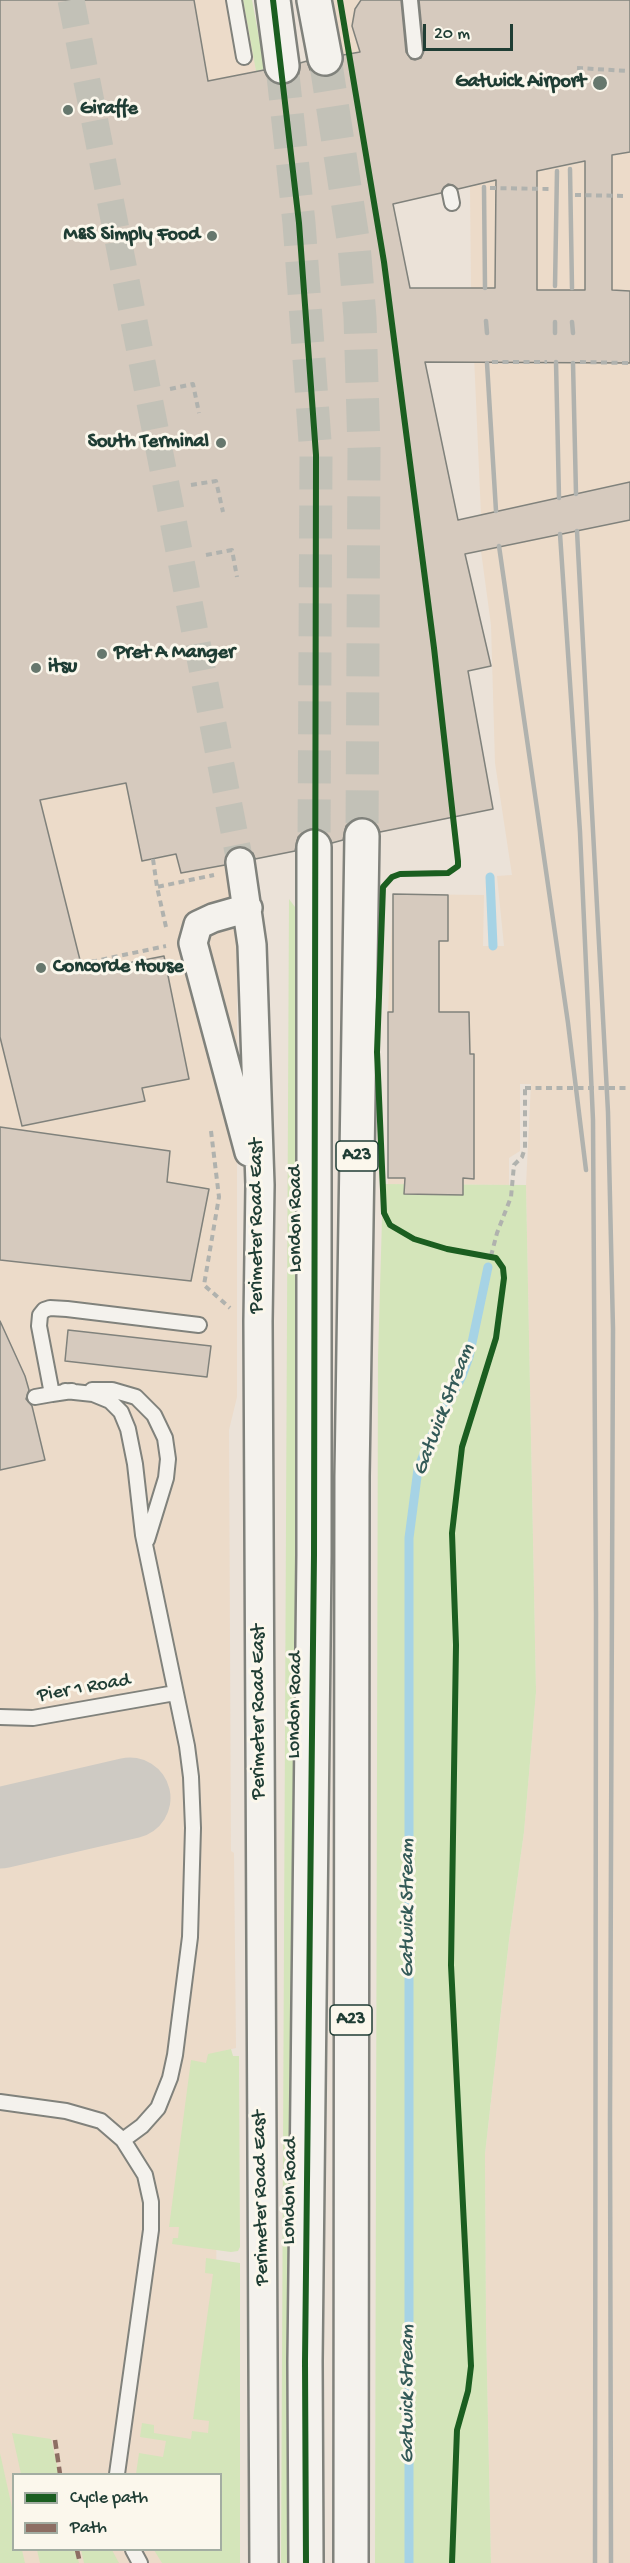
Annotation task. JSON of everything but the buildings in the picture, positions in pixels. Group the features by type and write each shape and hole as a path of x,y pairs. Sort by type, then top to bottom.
{"main road":[{"path":"273,0 282,66"},
{"path":"314,0 325,58"},
{"name":"A23","path":"351,2563 352,1476 362,836"},
{"name":"London Road","path":"306,2563 305,2361 314,1555 314,847"}],"street":[{"name":"Perimeter Road East","path":"240,862 252,945 260,1185 258,1321 264,2563"},
{"path":"248,908 203,922 195,930 193,943 245,1141 260,1185"}],"lane":[{"path":"234,0 244,57"},
{"path":"410,0 415,51"},
{"path":"58,1393 39,1326 40,1315 50,1308 199,1325"},
{"path":"35,1397 58,1393 112,1390 128,1393 149,1407 161,1427 167,1448 168,1467 146,1549"},
{"path":"58,1393 83,1392 101,1396 121,1412 131,1440 146,1549 189,1758 193,1804 188,1954 174,2055 166,2090 159,2108 123,2140"},
{"name":"Pier 1 Road","path":"0,1717 33,1718 176,1693"},
{"path":"0,2102 58,2110 92,2118 109,2126 123,2140 145,2175 152,2215 117,2473"}],"path":[{"path":"577,68 629,71"},
{"path":"490,188 550,189"},
{"path":"575,195 627,196"},
{"path":"492,362 547,362"},
{"path":"580,362 628,363"},
{"path":"170,389 193,384 199,413"},
{"path":"191,485 216,481 223,512"},
{"path":"206,555 232,550 237,577"},
{"path":"153,860 157,887"},
{"path":"81,964 170,945"},
{"path":"480,1254 494,1257 497,1233 511,1197 514,1165 522,1156 525,1148 525,1088 630,1088"}],"shaded area":[{"path":"0,0 246,0 256,71 341,55 331,0 425,0 452,130 381,146 461,534 491,666 468,671 493,809 225,865 237,930 237,1397 229,1430 231,1851 234,1853 236,2048 219,2052 216,2280 208,2473 12,2473 12,2551 207,2551 206,2563 0,2563"},
{"path":"630,152 630,482 481,515 471,288 470,186"},
{"path":"630,519 630,2563 491,2563 485,2154 509,1940 524,1832 536,1692 526,1185 531,1084 520,1084 520,1151 509,1158 509,1185 388,1184 388,1012 393,894 484,895 483,946 504,946 497,876 512,875 495,763 491,625 481,551"}],"green space":[{"path":"243,0 252,0 265,69 256,71"},
{"path":"289,899 298,911 297,2563 281,2563"},
{"path":"383,1184 526,1185 536,1692 524,1832 509,1940 485,2154 491,2563 375,2563 378,1358"},
{"path":"231,2049 233,2056 239,2056 240,2247 238,2251 231,2252 172,2244 173,2238 178,2238 179,2227 169,2227 191,2060 206,2063 208,2054"},
{"path":"206,2258 240,2263 240,2563 162,2563 155,2551 222,2551 222,2473 136,2473 139,2453 163,2457 166,2441 140,2437 142,2423 154,2425 154,2433 191,2439 192,2431 208,2433 209,2421 193,2419 213,2274 205,2273"},
{"path":"12,2433 51,2439 59,2473 21,2473"},
{"path":"0,2453 12,2507 12,2551 22,2551 25,2563 0,2563"},
{"path":"37,2551 76,2551 79,2563 40,2563"},
{"path":"81,2551 113,2551 119,2563 84,2563"}],"waterway":[{"name":"Gatwick Stream","path":"490,877 493,946"},
{"name":"Gatwick Stream","path":"409,2563 409,1538 418,1469 469,1357 488,1267"}],"taxiway":[{"path":"0,1828 130,1798"}],"tunnel":[{"path":"71,0 240,862"},
{"path":"325,58 354,245 360,317 364,449 362,836"},
{"path":"282,66 299,223 316,455 314,847"}],"railway":[{"path":"570,169 572,288"},
{"path":"555,286 557,171"},
{"path":"484,187 485,288"},
{"path":"486,321 487,333"},
{"path":"555,322 555,333"},
{"path":"572,322 573,333"},
{"path":"556,362 559,498"},
{"path":"487,363 496,511"},
{"path":"573,363 576,494"},
{"path":"577,531 608,1112 613,1329 611,2563"},
{"path":"560,534 580,832 593,1120 596,1613 595,2563"},
{"path":"499,546 568,1023 586,1170"}],"marked path":[{"path":"55,2440 60,2473"},
{"path":"77,2551 80,2563"}],"cycle path":[{"path":"273,0 299,223 316,455 314,1555 305,2361 306,2563"},
{"path":"340,0 384,262 434,648 458,861 458,866 448,873 400,874 392,877 383,887 377,1052 384,1213 390,1225 414,1239 447,1249 496,1258 503,1268 504,1278 496,1338 462,1447 452,1533 456,1645 451,1965 471,2366 468,2391 457,2430 452,2563"}],"place":[{"name":"Gatwick Airport","path":"600,83"},
{"name":"Giraffe","path":"68,110"},
{"name":"M&S Simply Food","path":"212,236"},
{"name":"South Terminal","path":"221,443"},
{"name":"Pret A Manger","path":"102,654"},
{"name":"itsu","path":"36,668"},
{"name":"Concorde House","path":"41,968"}]}
